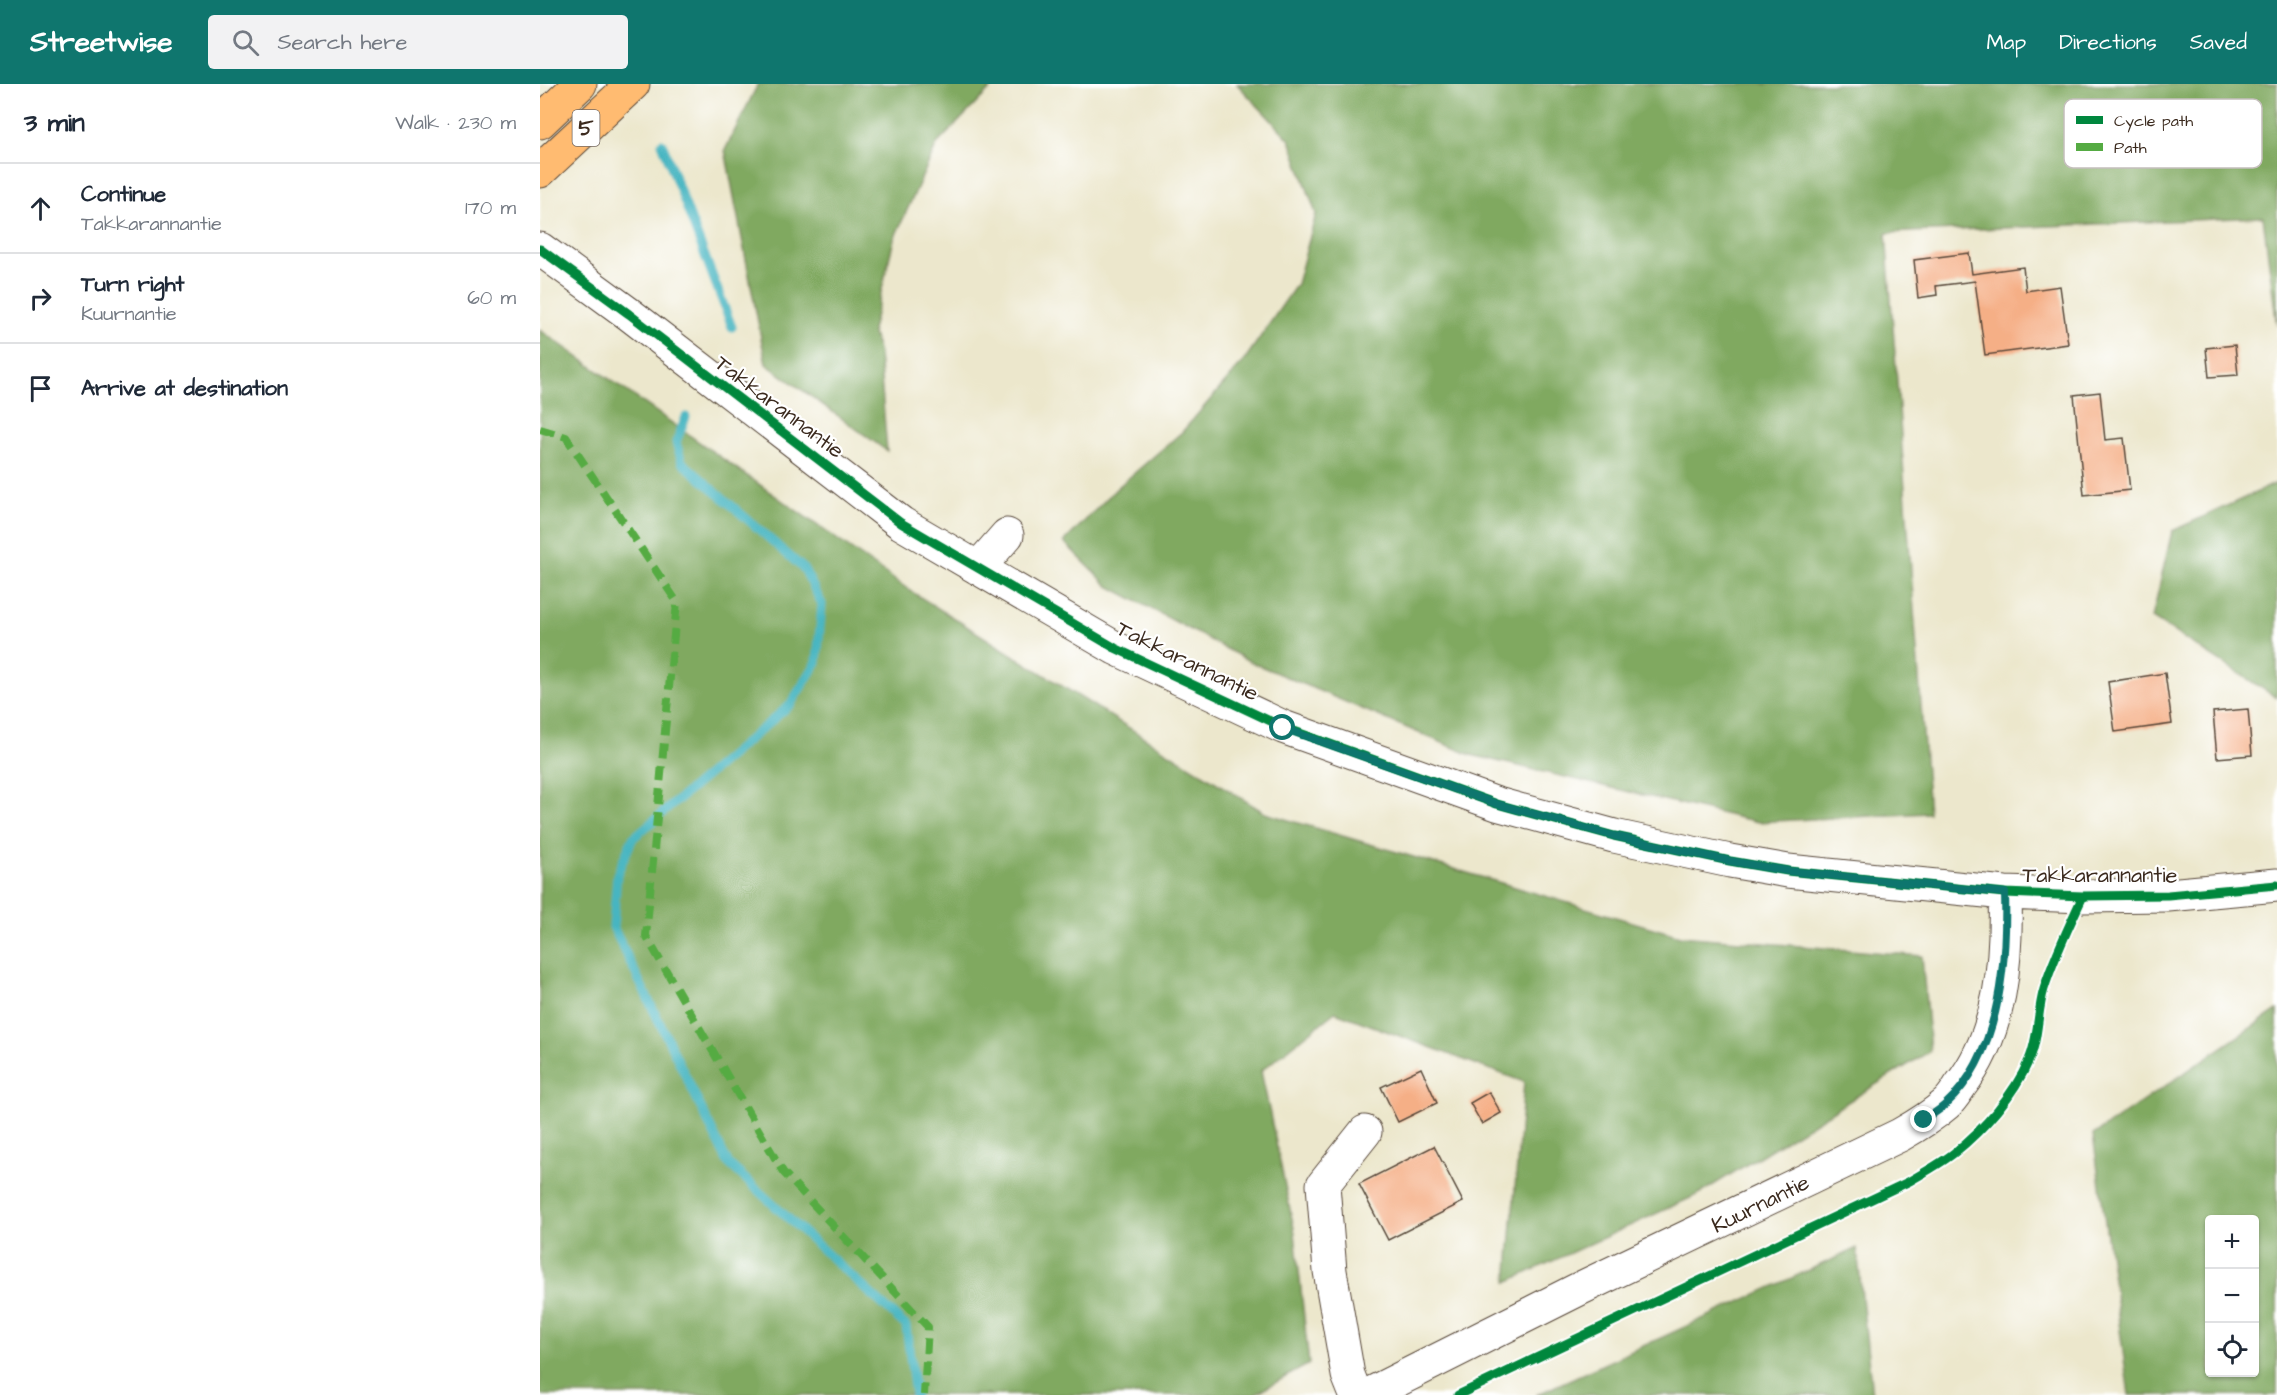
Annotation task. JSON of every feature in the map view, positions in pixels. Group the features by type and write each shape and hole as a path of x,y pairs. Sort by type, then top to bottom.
{"highway":[{"name":"5","path":"540,122 580,84"},
{"name":"5","path":"540,171 633,84"}],"street":[{"name":"Takkarannantie","path":"540,249 629,314 901,523 1115,648 1283,728 1497,804 1614,836 1788,871 2005,893 2083,896 2168,895 2277,885"},
{"path":"978,568 1007,535"},
{"name":"Kuurnantie","path":"1368,1395 1579,1289 1900,1135 1947,1103 1969,1075 1987,1041 2003,970 2005,893"},
{"path":"1356,1395 1348,1375 1330,1271 1323,1185 1365,1132"}],"green space":[{"path":"758,84 995,84 937,144 894,239 872,330 879,354 887,451 766,364 725,150"},
{"path":"1237,84 2277,84 2277,326 2263,217 1886,233 1929,813 1758,822 1471,755 1253,663 1108,586 1064,542 1117,488 1182,432 1243,362 1297,284 1316,214 1290,140"},
{"path":"540,330 912,592 1265,813 1680,936 1922,956 1930,1051 1699,1194 1507,1282 1524,1082 1335,1012 1261,1071 1295,1233 1309,1364 1253,1395 540,1395"},
{"path":"2277,483 2277,698 2152,618 2172,531"},
{"path":"2277,1010 2277,1395 2129,1395 2093,1135"},
{"path":"1857,1248 1872,1395 1536,1395"}],"building":[{"path":"1969,253 1972,274 2023,267 2026,291 2060,286 2068,344 1985,355 1975,281 1936,286 1937,295 1918,298 1914,260"},
{"path":"2235,345 2238,375 2209,377 2206,348"},
{"path":"2100,392 2105,440 2124,438 2130,490 2084,495 2074,395"},
{"path":"2165,673 2172,724 2115,732 2108,682"},
{"path":"2248,709 2252,755 2217,758 2213,712"},
{"path":"1421,1068 1437,1103 1398,1122 1381,1087"},
{"path":"1489,1092 1501,1113 1482,1124 1470,1103"},
{"path":"1434,1146 1463,1202 1388,1240 1359,1184"}],"waterway":[{"path":"662,143 732,327"},
{"path":"686,417 676,442 682,462 804,569 822,604 817,662 790,705 633,838 617,874 613,927 728,1163 906,1326 915,1395"}],"marked path":[{"path":"540,429 566,437 677,602 646,936 783,1172 928,1327 924,1395"}],"cycle path":[{"path":"540,249 629,314 901,523 1115,648 1283,727 1497,804 1614,836 1788,871 2005,893 2083,896 2168,895 2277,885"},
{"path":"1458,1395 1908,1182 1954,1153 1997,1111 2023,1073 2035,1043 2042,998 2048,977 2083,896"}],"route":[{"path":"1283,728 1497,804 1614,836 1788,871 2005,893 2003,970 1987,1041 1969,1075 1947,1103 1924,1120"}]}
